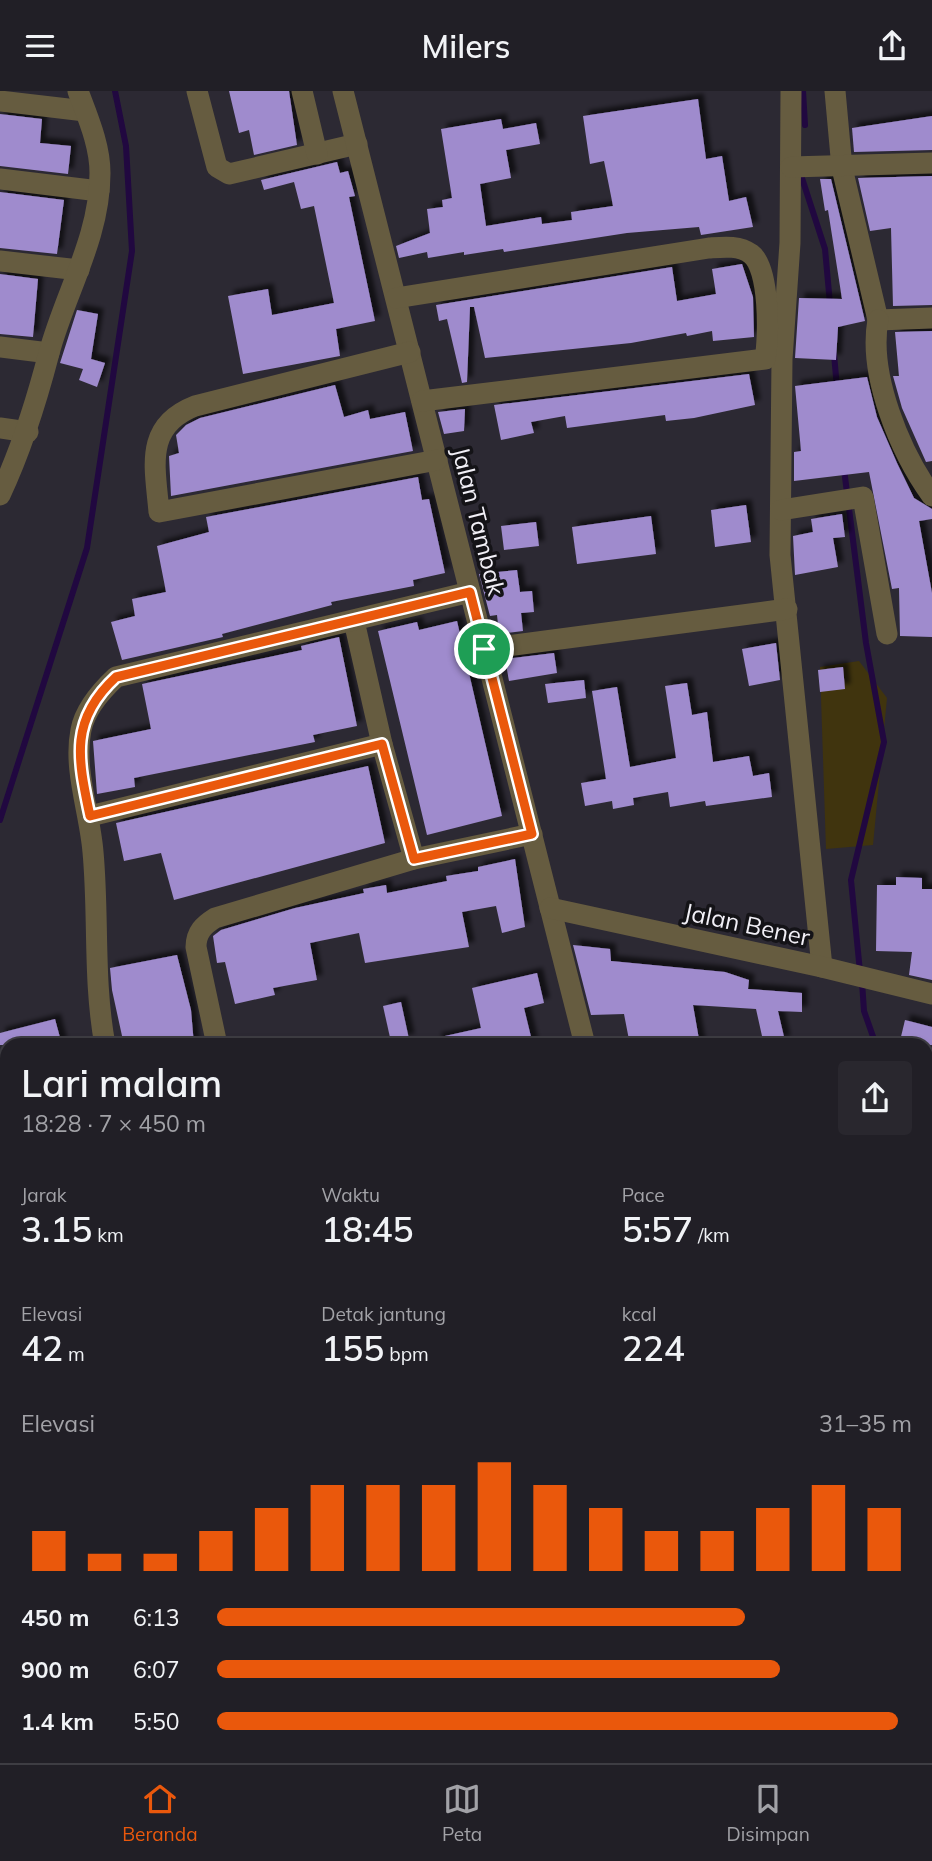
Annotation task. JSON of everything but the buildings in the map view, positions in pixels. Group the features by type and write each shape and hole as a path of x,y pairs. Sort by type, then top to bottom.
{"street":[{"path":"197,91 217,167 223,171 236,173 357,144"},
{"path":"302,91 317,154"},
{"name":"Jalan Tambak","path":"344,91 583,1038"},
{"path":"791,91 790,243 782,359 780,555 822,967"},
{"path":"835,91 842,168 878,320 874,342 880,377 895,424 917,476 932,495"},
{"path":"0,101 82,101 94,135 100,171 99,191 79,270 49,352 28,432 0,495"},
{"path":"791,167 842,168 932,163"},
{"path":"0,179 99,191"},
{"path":"396,298 709,248 740,249 753,255 761,268 765,291 765,359 422,401"},
{"path":"0,261 79,270"},
{"path":"878,320 932,318"},
{"path":"0,347 49,352"},
{"path":"410,352 195,406 171,417 159,437 155,454 159,512 437,460"},
{"path":"0,428 28,432"},
{"path":"781,510 863,497 887,634"},
{"path":"104,1038 96,973 90,816 79,763 81,729 89,710 116,677 470,592"},
{"path":"484,649 787,610"},
{"path":"355,621 382,744 414,859"},
{"path":"90,816 382,744"},
{"path":"216,1038 196,947 196,938 206,924 215,918 414,859 532,834"},
{"name":"Jalan Bener","path":"550,908 822,967 932,994"}],"shaded area":[{"path":"859,661 887,698 873,845 826,849 820,667"}],"waterway":[{"path":"0,820 87,548 132,251 126,146 115,91"},
{"path":"803,91 805,125"},
{"path":"800,172 825,249 830,304"},
{"path":"834,354 837,388"},
{"path":"844,469 866,643 884,742 851,880 860,972"},
{"path":"862,982 864,1011 874,1038"}],"route":[{"path":"470,592 484,649 532,834 414,859 382,744 90,816 79,763 81,729 89,710 103,689 116,677 470,592"}]}
